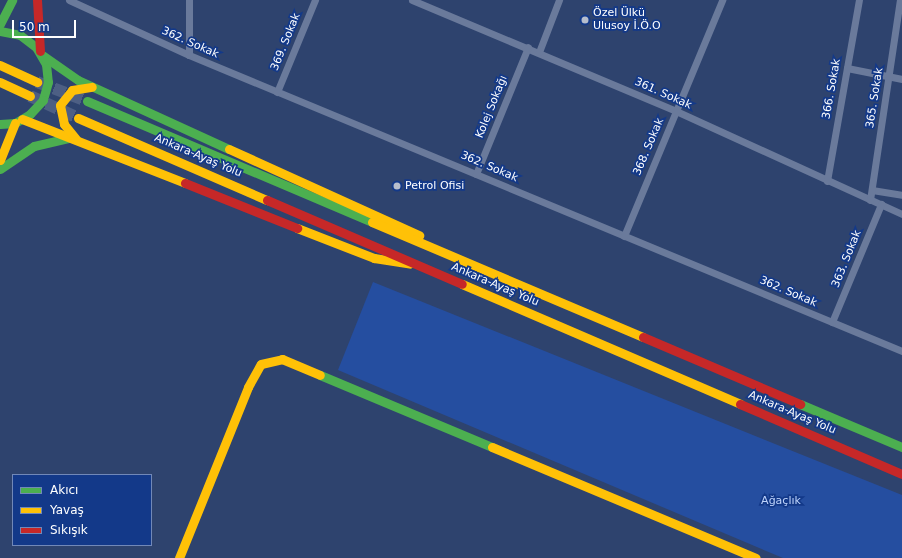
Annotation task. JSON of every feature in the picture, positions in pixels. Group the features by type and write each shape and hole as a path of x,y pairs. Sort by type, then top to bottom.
{"main road":[{"path":"0,24 12,0"},
{"path":"0,124 18,121 37,108 46,91 48,73 41,53 37,0"},
{"path":"0,31 20,35 62,72 413,231 431,247"},
{"path":"0,65 37,82"},
{"path":"0,82 30,96"},
{"path":"74,139 60,116 61,101 72,90 93,87"},
{"name":"Ankara-Ayaş Yolu","path":"87,101 902,446"},
{"name":"Ankara-Ayaş Yolu","path":"78,118 902,474"},
{"path":"18,121 74,139 374,258 392,263 417,264"},
{"path":"0,160 18,121"},
{"path":"0,169 34,146 74,139"},
{"path":"178,558 248,387 261,364 282,359 756,558"}],"street":[{"name":"362. Sokak","path":"69,0 189,55 902,351"},
{"path":"189,0 189,55"},
{"name":"369. Sokak","path":"277,92 315,0"},
{"name":"361. Sokak","path":"412,0 528,47 676,111 902,214"},
{"path":"539,52 558,0"},
{"name":"368. Sokak","path":"624,236 722,0"},
{"name":"366. Sokak","path":"828,181 859,0"},
{"name":"365. Sokak","path":"870,200 890,76 900,0"},
{"name":"Kolej Sokağı","path":"476,174 528,47"},
{"path":"847,68 902,79"},
{"path":"872,190 902,195"},
{"name":"363. Sokak","path":"832,322 881,204"}],"green space":[{"name":"Ağaçlık","path":"373,282 902,495 902,558 783,558 338,370"}],"tunnel":[{"path":"37,82 87,101"},
{"path":"30,96 78,118"}],"traffic: fast":[{"path":"0,24 12,0"},
{"path":"0,31 20,35 36,47 46,64 48,82 43,100 30,114 15,123 0,124"},
{"path":"42,55 78,80 229,149"},
{"path":"87,101 372,222"},
{"path":"0,169 34,146 69,138"},
{"path":"320,375 492,447"},
{"path":"800,404 902,447"}],"traffic: slow":[{"path":"0,65 37,82"},
{"path":"0,82 30,96"},
{"path":"76,139 64,124 60,105 72,90 92,87"},
{"path":"78,118 267,200"},
{"path":"22,119 185,183"},
{"path":"0,160 15,123"},
{"path":"229,149 419,235"},
{"path":"372,222 643,337"},
{"path":"297,228 374,258 410,264"},
{"path":"462,284 740,404"},
{"path":"179,558 248,387 261,364 282,359 320,375"},
{"path":"492,447 756,558"}],"traffic: jam":[{"path":"37,0 40,51"},
{"path":"185,183 297,228"},
{"path":"267,200 462,284"},
{"path":"643,337 800,404"},
{"path":"740,404 902,474"}],"place":[{"name":"Özel Ülkü Ulusoy İ.Ö.O","path":"585,20"},
{"name":"Petrol Ofisi","path":"397,186"}]}
